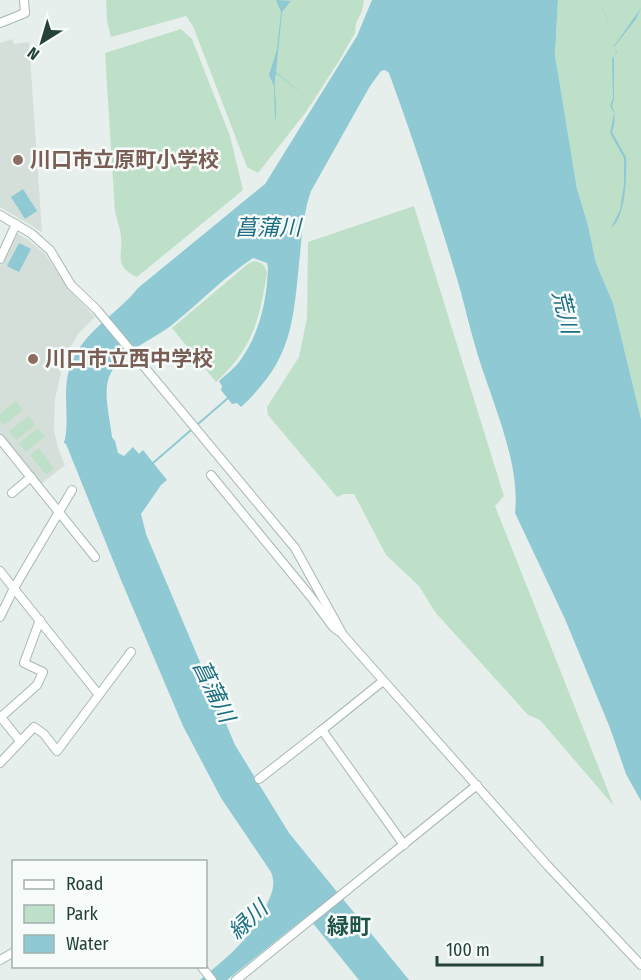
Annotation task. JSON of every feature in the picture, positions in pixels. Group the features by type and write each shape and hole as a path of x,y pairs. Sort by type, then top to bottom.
{"street":[{"path":"0,23 26,13 24,0"},
{"path":"0,215 32,234 50,250 71,285 97,310 295,548 343,635"},
{"path":"0,259 16,224"},
{"path":"0,439 95,557"},
{"path":"211,475 333,627 343,635 538,854 641,965"},
{"path":"12,493 31,477"},
{"path":"0,617 14,588 72,490"},
{"path":"0,571 99,695"},
{"path":"21,741 0,717 37,686 43,672 24,663 40,620"},
{"path":"0,763 34,727 44,734 57,751 131,652"},
{"path":"259,779 383,681"},
{"path":"322,730 404,844"},
{"path":"236,980 477,785"},
{"path":"203,969 212,980"}],"shaded area":[{"name":"川口市立原町小学校","path":"12,39 14,44 29,42 42,232 0,207 0,43"},
{"name":"川口市立西中学校","path":"16,233 45,254 69,290 95,317 78,334 69,350 55,399 54,431 65,465 41,484 0,434 0,266"}],"green space":[{"path":"106,0 364,0 355,33 339,61 306,112 258,173 247,167 193,26 186,16 111,37 107,21"},
{"path":"558,0 641,0 641,419 613,303 596,263 577,189 555,55"},
{"path":"181,29 192,39 230,136 243,190 137,277 125,269 121,259 121,236 115,212 105,53"},
{"path":"414,206 504,496 495,506 614,806 540,720 528,715 435,612 419,586 386,555 354,494 337,497 268,415 267,407 299,357 307,318 308,242"},
{"path":"254,261 263,264 267,273 257,320 246,345 216,382 172,328"},
{"path":"16,401 23,410 4,425 0,421 0,414"},
{"path":"29,416 36,425 16,440 9,431"},
{"path":"38,428 45,436 26,452 19,443"},
{"path":"39,448 54,468 46,475 30,455"}],"water":[{"path":"276,0 291,1 282,12 276,72 308,99 276,73 275,122 274,86 269,75 277,49 281,12"},
{"path":"372,0 558,0 555,55 577,189 596,263 613,303 641,419 641,801 626,774 610,728 565,619 515,513 516,492 508,449 480,362 452,262 389,73 385,70 381,71 370,86 311,191 304,222 288,337 272,372 258,389 241,407 237,403 232,404 221,390 222,386 219,381 242,358 258,326 266,291 268,268 267,263 253,258 172,325 128,353 114,368 107,384 112,437 118,453 124,456 133,447 139,454 143,450 167,480 141,514 146,534 235,745 289,833 409,980 359,980 307,916 227,980 200,980 230,955 254,927 270,896 272,876 221,798 183,726 64,443 68,374 80,347 88,337 138,288 265,184 357,36"},
{"path":"641,8 636,19 614,46"},
{"path":"614,56 614,99 612,106 614,112 615,119 612,132 626,157 626,174 623,206 616,223 611,228 620,210 624,184 624,158 610,133 614,113 610,106 613,98 612,59"},
{"path":"23,189 37,211 25,219 11,197"},
{"path":"19,243 31,249 19,272 7,266"}],"waterway":[{"path":"153,463 228,398"}],"place":[{"name":"川口市立原町小学校","path":"18,160"},
{"name":"川口市立西中学校","path":"33,359"}],"district":[{"name":"緑町","path":"349,926"}],"water label":[{"name":"菖蒲川","path":"268,227"},
{"name":"荒川","path":"565,312"},
{"name":"菖蒲川","path":"214,691"},
{"name":"緑川","path":"248,920"}]}
